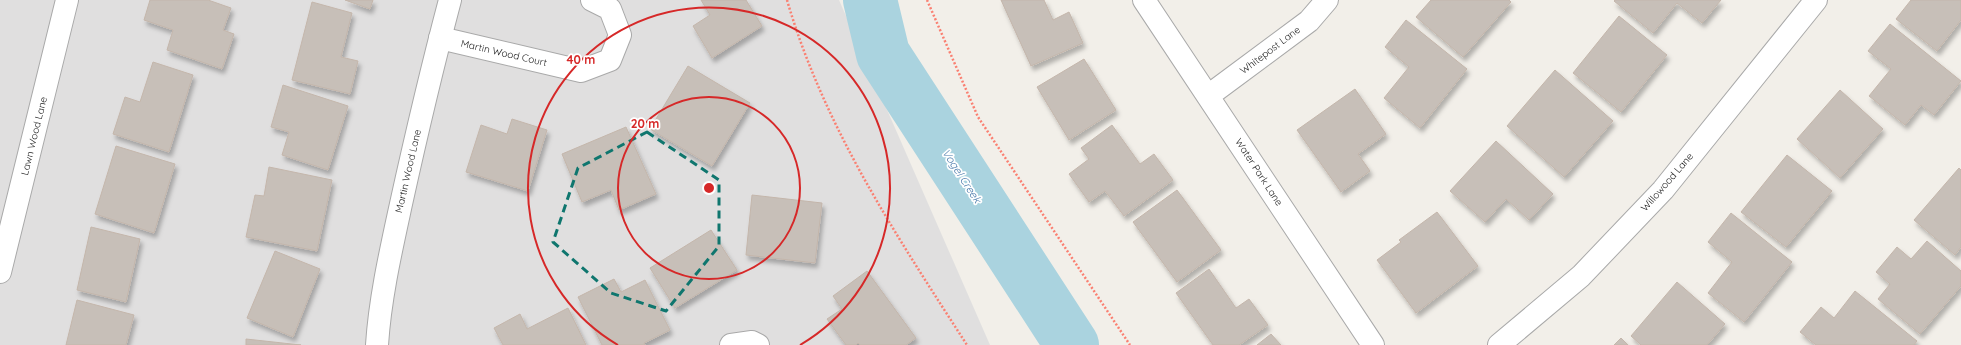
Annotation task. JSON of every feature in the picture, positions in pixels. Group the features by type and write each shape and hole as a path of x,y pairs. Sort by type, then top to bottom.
{"street":[{"name":"Lawn Wood Lane","path":"0,272 67,0"},
{"name":"Martin Wood Lane","path":"377,345 379,318 397,223 450,0"},
{"name":"Martin Wood Court","path":"440,38 581,71 610,60 620,36 610,9 592,0"},
{"name":"Water Park Lane","path":"1144,0 1373,345"},
{"name":"Whitepost Lane","path":"1208,96 1309,21 1327,0"},
{"name":"Willowood Lane","path":"1499,345 1581,276 1663,190 1816,0"},
{"path":"731,345 752,342 758,345"}],"path":[{"path":"787,0 816,83 841,137 889,225 967,345"},
{"path":"928,0 978,116 1130,345"}],"highlighted area":[{"path":"647,132 719,180 719,246 666,311 611,293 553,242 578,168"}],"shaded area":[{"path":"0,0 839,0 990,345 0,345"}],"building":[{"path":"150,0 208,0 231,8 223,30 234,34 222,69 167,50 173,30 144,20"},
{"path":"345,0 373,0 370,9"},
{"path":"701,0 746,0 762,26 712,58 693,26 710,15"},
{"path":"1001,0 1044,0 1053,20 1069,12 1083,43 1031,66"},
{"path":"1431,0 1509,0 1511,2 1463,57 1416,17"},
{"path":"1721,0 1702,23 1677,3 1653,33 1614,1"},
{"path":"1911,0 1961,0 1961,20 1937,51 1896,19"},
{"path":"312,2 352,13 341,57 358,61 350,94 292,80"},
{"path":"1619,16 1667,55 1621,112 1573,73"},
{"path":"1406,20 1467,69 1420,128 1384,98 1409,67 1385,47"},
{"path":"1890,24 1961,81 1934,115 1921,105 1905,125 1869,96 1891,69 1868,51"},
{"path":"1084,59 1116,110 1069,140 1037,87"},
{"path":"153,62 193,75 169,152 113,134 125,97 140,102"},
{"path":"688,66 750,103 712,166 650,129"},
{"path":"1555,70 1613,121 1564,177 1507,126"},
{"path":"283,85 348,106 328,170 282,155 289,132 271,127"},
{"path":"1355,89 1386,134 1358,154 1370,171 1341,192 1297,130"},
{"path":"1840,90 1883,129 1840,178 1797,139"},
{"path":"512,119 547,130 528,191 466,172 481,125 507,134"},
{"path":"1112,125 1140,164 1154,154 1173,180 1124,216 1105,191 1089,202 1069,174 1089,159 1081,148"},
{"path":"626,127 656,194 619,210 611,190 582,202 562,154"},
{"path":"1496,141 1553,194 1529,220 1506,199 1485,222 1450,191"},
{"path":"116,146 175,164 154,233 95,214"},
{"path":"1787,155 1832,191 1786,247 1741,212"},
{"path":"269,167 332,180 317,251 246,237 255,195 264,196"},
{"path":"1959,168 1961,170 1961,247 1955,255 1914,220"},
{"path":"1177,190 1221,250 1177,282 1133,222"},
{"path":"752,195 822,203 815,263 746,255"},
{"path":"1437,212 1478,266 1416,313 1377,260 1401,242 1399,240"},
{"path":"1731,213 1792,262 1744,322 1708,293 1732,262 1708,242"},
{"path":"91,227 140,239 126,302 77,290"},
{"path":"711,230 737,270 675,308 650,268"},
{"path":"1927,241 1961,271 1961,286 1920,334 1878,299 1890,284 1876,272 1897,247 1911,259"},
{"path":"275,251 320,269 293,337 247,318"},
{"path":"1209,269 1236,308 1249,299 1268,325 1239,345 1213,345 1176,293"},
{"path":"867,271 916,338 906,345 860,345 858,343 856,345 846,345 827,319 842,309 833,296"},
{"path":"614,279 621,292 645,280 670,330 644,343 645,345 602,345 578,297"},
{"path":"1677,282 1725,324 1707,345 1641,345 1631,336"},
{"path":"1855,291 1917,341 1914,345 1816,345 1800,332 1821,307 1834,318"},
{"path":"77,300 134,315 126,345 66,345"},
{"path":"568,308 586,345 503,345 494,328 520,314 527,329"},
{"path":"1271,334 1281,345 1257,345"},
{"path":"1621,338 1628,345 1614,345"},
{"path":"246,339 301,345 246,345"}],"waterway":[{"name":"Vogel Creek","path":"870,0 883,54 1072,345"}]}
